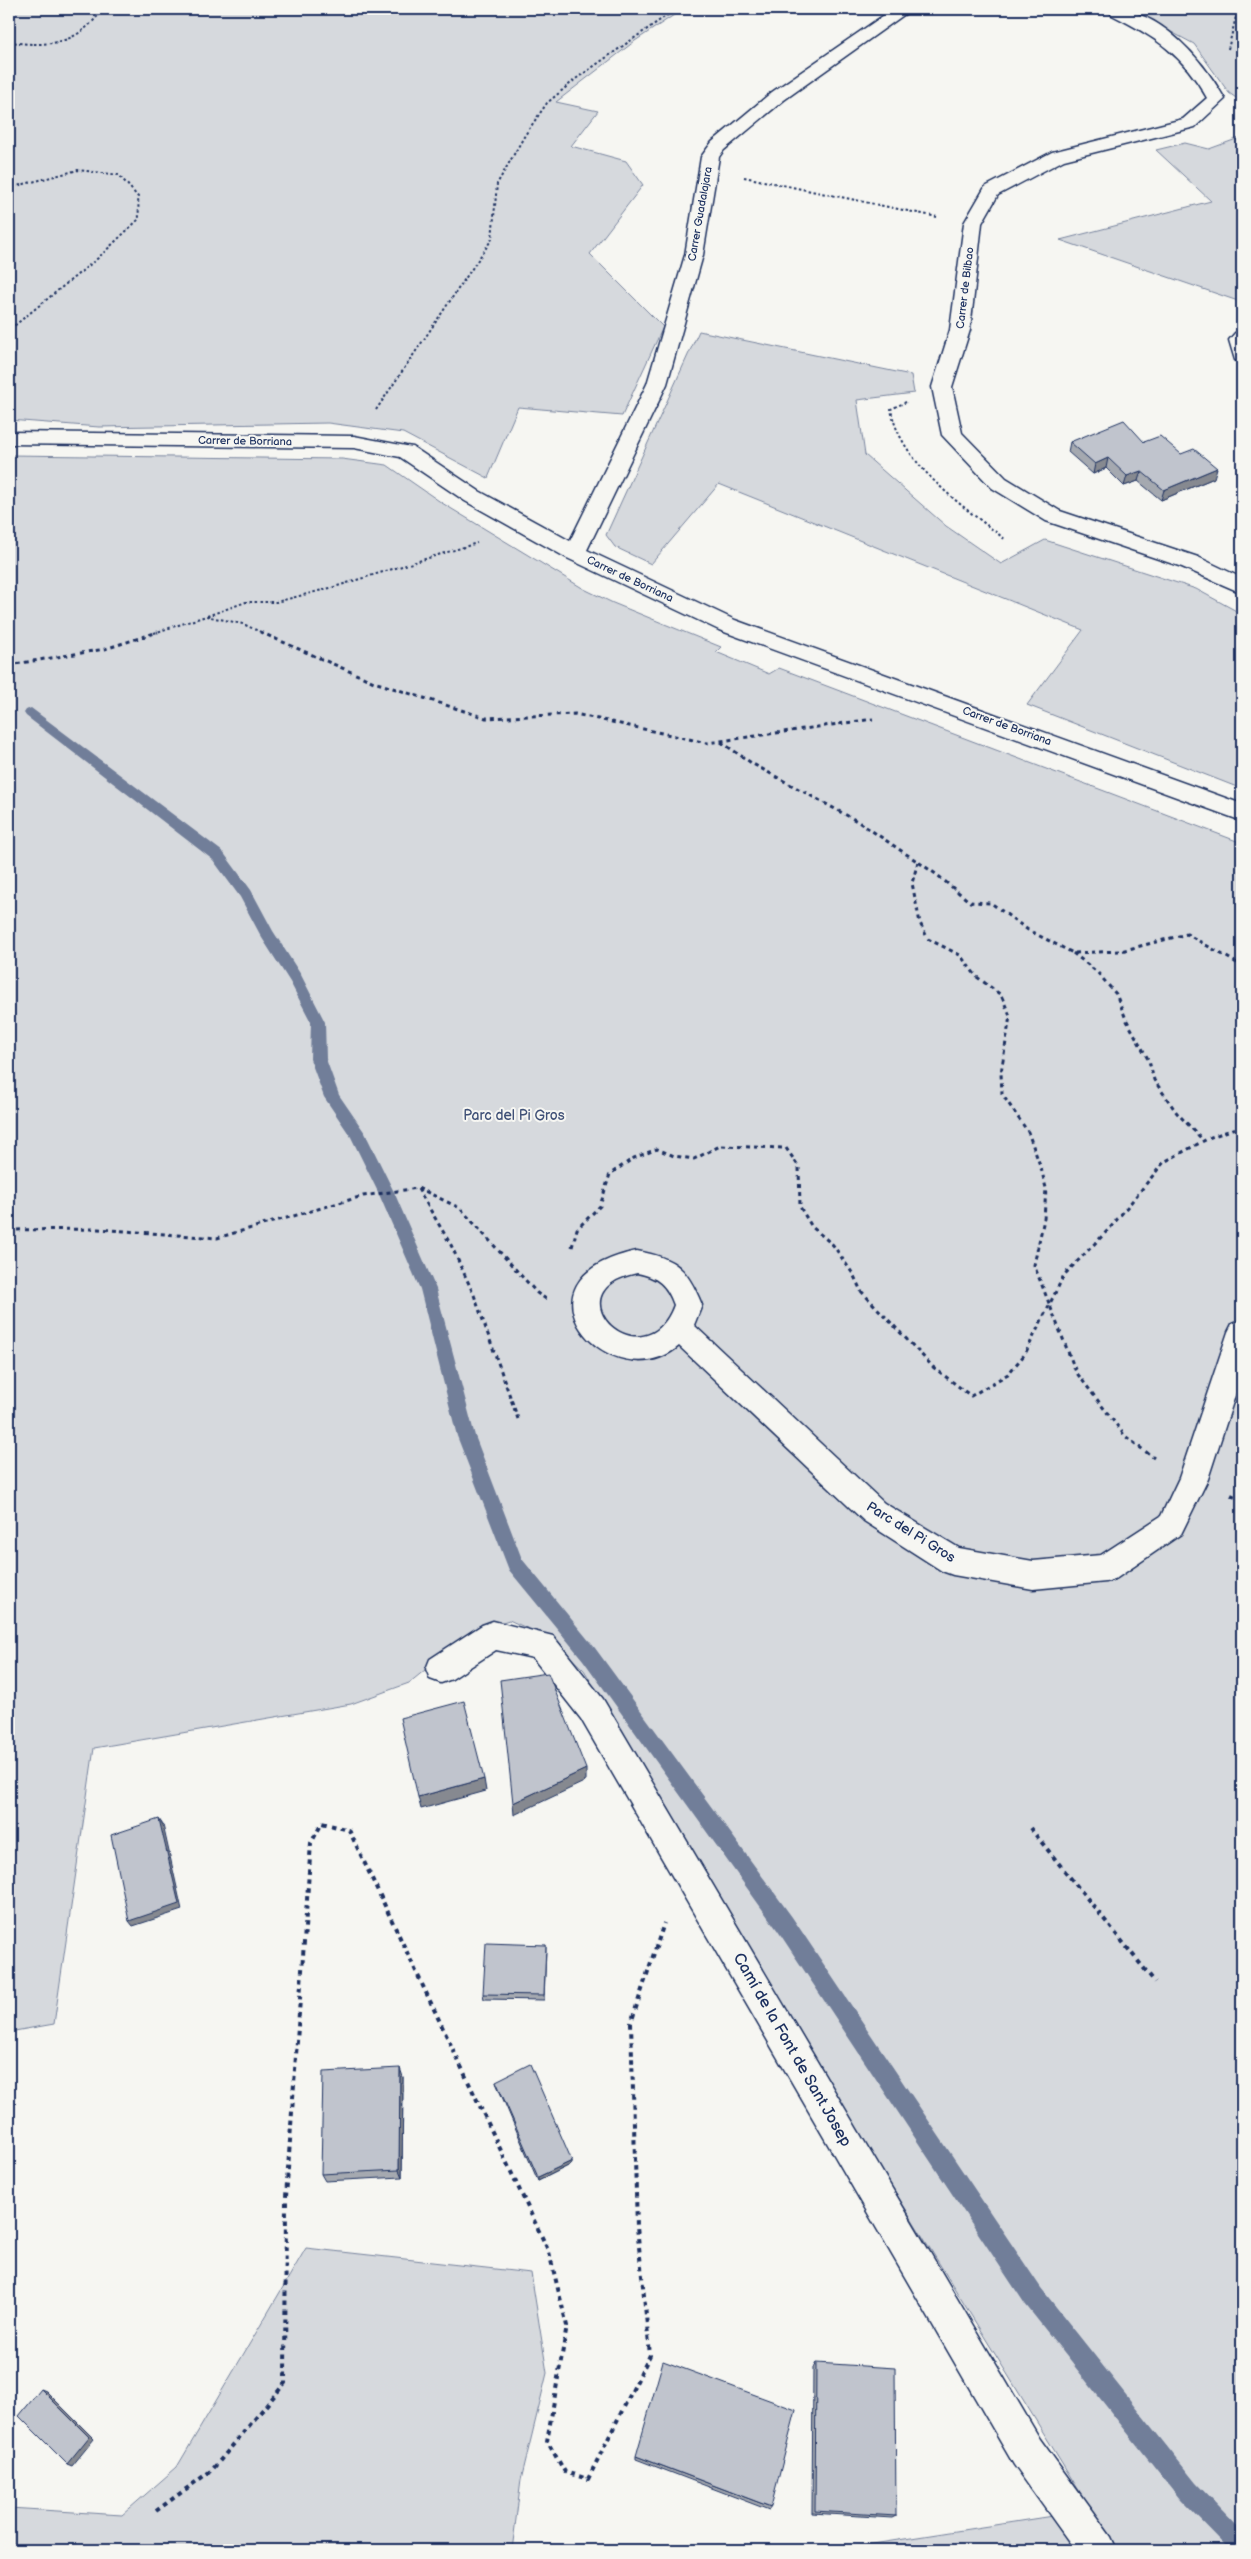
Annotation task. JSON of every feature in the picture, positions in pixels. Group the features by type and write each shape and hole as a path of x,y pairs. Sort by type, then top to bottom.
{"street":[{"name":"Carrer Guadalajara","path":"575,553 657,384 694,255 710,157 718,146 778,96 904,9"},
{"name":"Carrer de Bilbao","path":"1118,11 1161,35 1187,54 1203,74 1216,99 1189,123 1058,156 991,191 973,223 960,330 942,387 952,435 999,483 1053,516 1190,562 1242,586"},
{"path":"1242,337 1240,340 1242,356"},
{"name":"Carrer de Borriana","path":"9,438 354,442 406,452 472,496 575,553 727,624 1242,813"},
{"path":"637,1262 655,1265 670,1273 680,1283 688,1305 679,1328 657,1346 634,1348 606,1339 588,1320 586,1302 592,1283 607,1270 621,1264 637,1262"},
{"name":"Parc del Pi Gros","path":"679,1328 874,1512 953,1561 1033,1575 1106,1568 1171,1525 1194,1479 1242,1332"},
{"name":"Camí de la Font de Sant Josep","path":"442,1669 493,1635 542,1646 592,1709 1027,2452 1098,2550"}],"path":[{"path":"9,42 44,46 70,39 88,28 103,9"},
{"path":"354,442 492,240 497,184 525,135 547,103 577,78 676,9"},
{"path":"9,188 78,170 119,175 138,197 139,219 98,258 9,330"},
{"path":"741,176 938,217"},
{"path":"9,665 105,649 246,602 276,602 334,587 461,548 524,525"},
{"path":"206,616 243,624 374,682 486,718 575,714 707,743 875,719"},
{"path":"721,741 753,764 856,821 936,874 970,902 990,903 1028,930 1073,953 1097,972 1116,994 1126,1019 1149,1061 1154,1080 1177,1113 1203,1140"},
{"path":"918,862 912,883 920,922 928,939 960,955 977,977 1001,995 1010,1016 1001,1074 1002,1094 1028,1132 1046,1188 1044,1218 1034,1265 1076,1372 1125,1436 1145,1453 1194,1479"},
{"path":"1073,953 1121,951 1187,934 1242,966"},
{"path":"571,1250 577,1229 600,1206 610,1174 634,1158 657,1149 674,1156 694,1159 720,1146 786,1148 799,1167 800,1207 812,1227 833,1245 853,1274 861,1292 933,1367 971,1396 1008,1374 1025,1354 1064,1275 1110,1228 1164,1162 1203,1140 1242,1126"},
{"path":"418,1188 451,1245 474,1295 518,1419"},
{"path":"9,1230 98,1229 217,1238 363,1196 418,1188 460,1208 536,1293 568,1313 588,1320"},
{"path":"156,2511 212,2470 285,2384 286,2197 311,1843 322,1823 349,1830 549,2252 567,2326 547,2441 565,2472 588,2479 650,2355 637,2228 630,2023 684,1866"},
{"path":"1030,1828 1155,1982"}],"green space":[{"path":"9,9 683,9 635,41 556,102 598,111 571,146 626,161 643,185 590,254 663,327 622,416 518,407 488,478 403,433 328,423 99,427 9,420"},
{"path":"1128,9 1242,9 1242,102 1229,93 1194,44"},
{"path":"1242,137 1242,300 1238,301 1060,240 1211,201 1156,150 1185,143 1209,149"},
{"path":"699,331 911,375 914,393 857,400 865,455 946,526 1001,564 1045,540 1196,589 1242,614 1242,789 1027,705 1083,630 719,484 651,564 615,547 606,535"},
{"name":"Parc del Pi Gros","path":"9,455 342,459 387,465 442,503 584,589 613,603 721,647 716,652 769,674 779,668 1242,843 1242,2550 834,2550 1091,2510 817,2065 584,1670 551,1639 509,1620 473,1631 409,1683 351,1704 94,1748 54,2024 9,2032"},
{"path":"306,2248 531,2273 547,2373 521,2480 512,2550 9,2550 9,2508 122,2515 177,2467"}],"building":[{"path":"1124,420 1144,442 1160,436 1181,454 1194,449 1217,468 1164,490 1141,471 1127,476 1108,458 1095,464 1070,442"},
{"path":"548,1673 586,1769 513,1803 500,1680"},
{"path":"464,1701 484,1779 418,1797 400,1718"},
{"path":"159,1819 179,1904 129,1921 111,1835"},
{"path":"486,1943 546,1945 544,1995 483,1994"},
{"path":"530,2064 572,2161 538,2177 496,2081"},
{"path":"400,2068 399,2170 321,2174 323,2072"},
{"path":"663,2361 796,2410 771,2507 636,2456"},
{"path":"816,2363 895,2368 896,2516 815,2511"},
{"path":"41,2389 89,2437 67,2464 19,2416"}],"waterway":[{"path":"31,713 218,856 246,894 267,934 296,979 318,1022 318,1059 332,1097 357,1133 386,1192 428,1289 466,1436 515,1564 589,1654 785,1924 1033,2296 1188,2491 1242,2547"}]}
